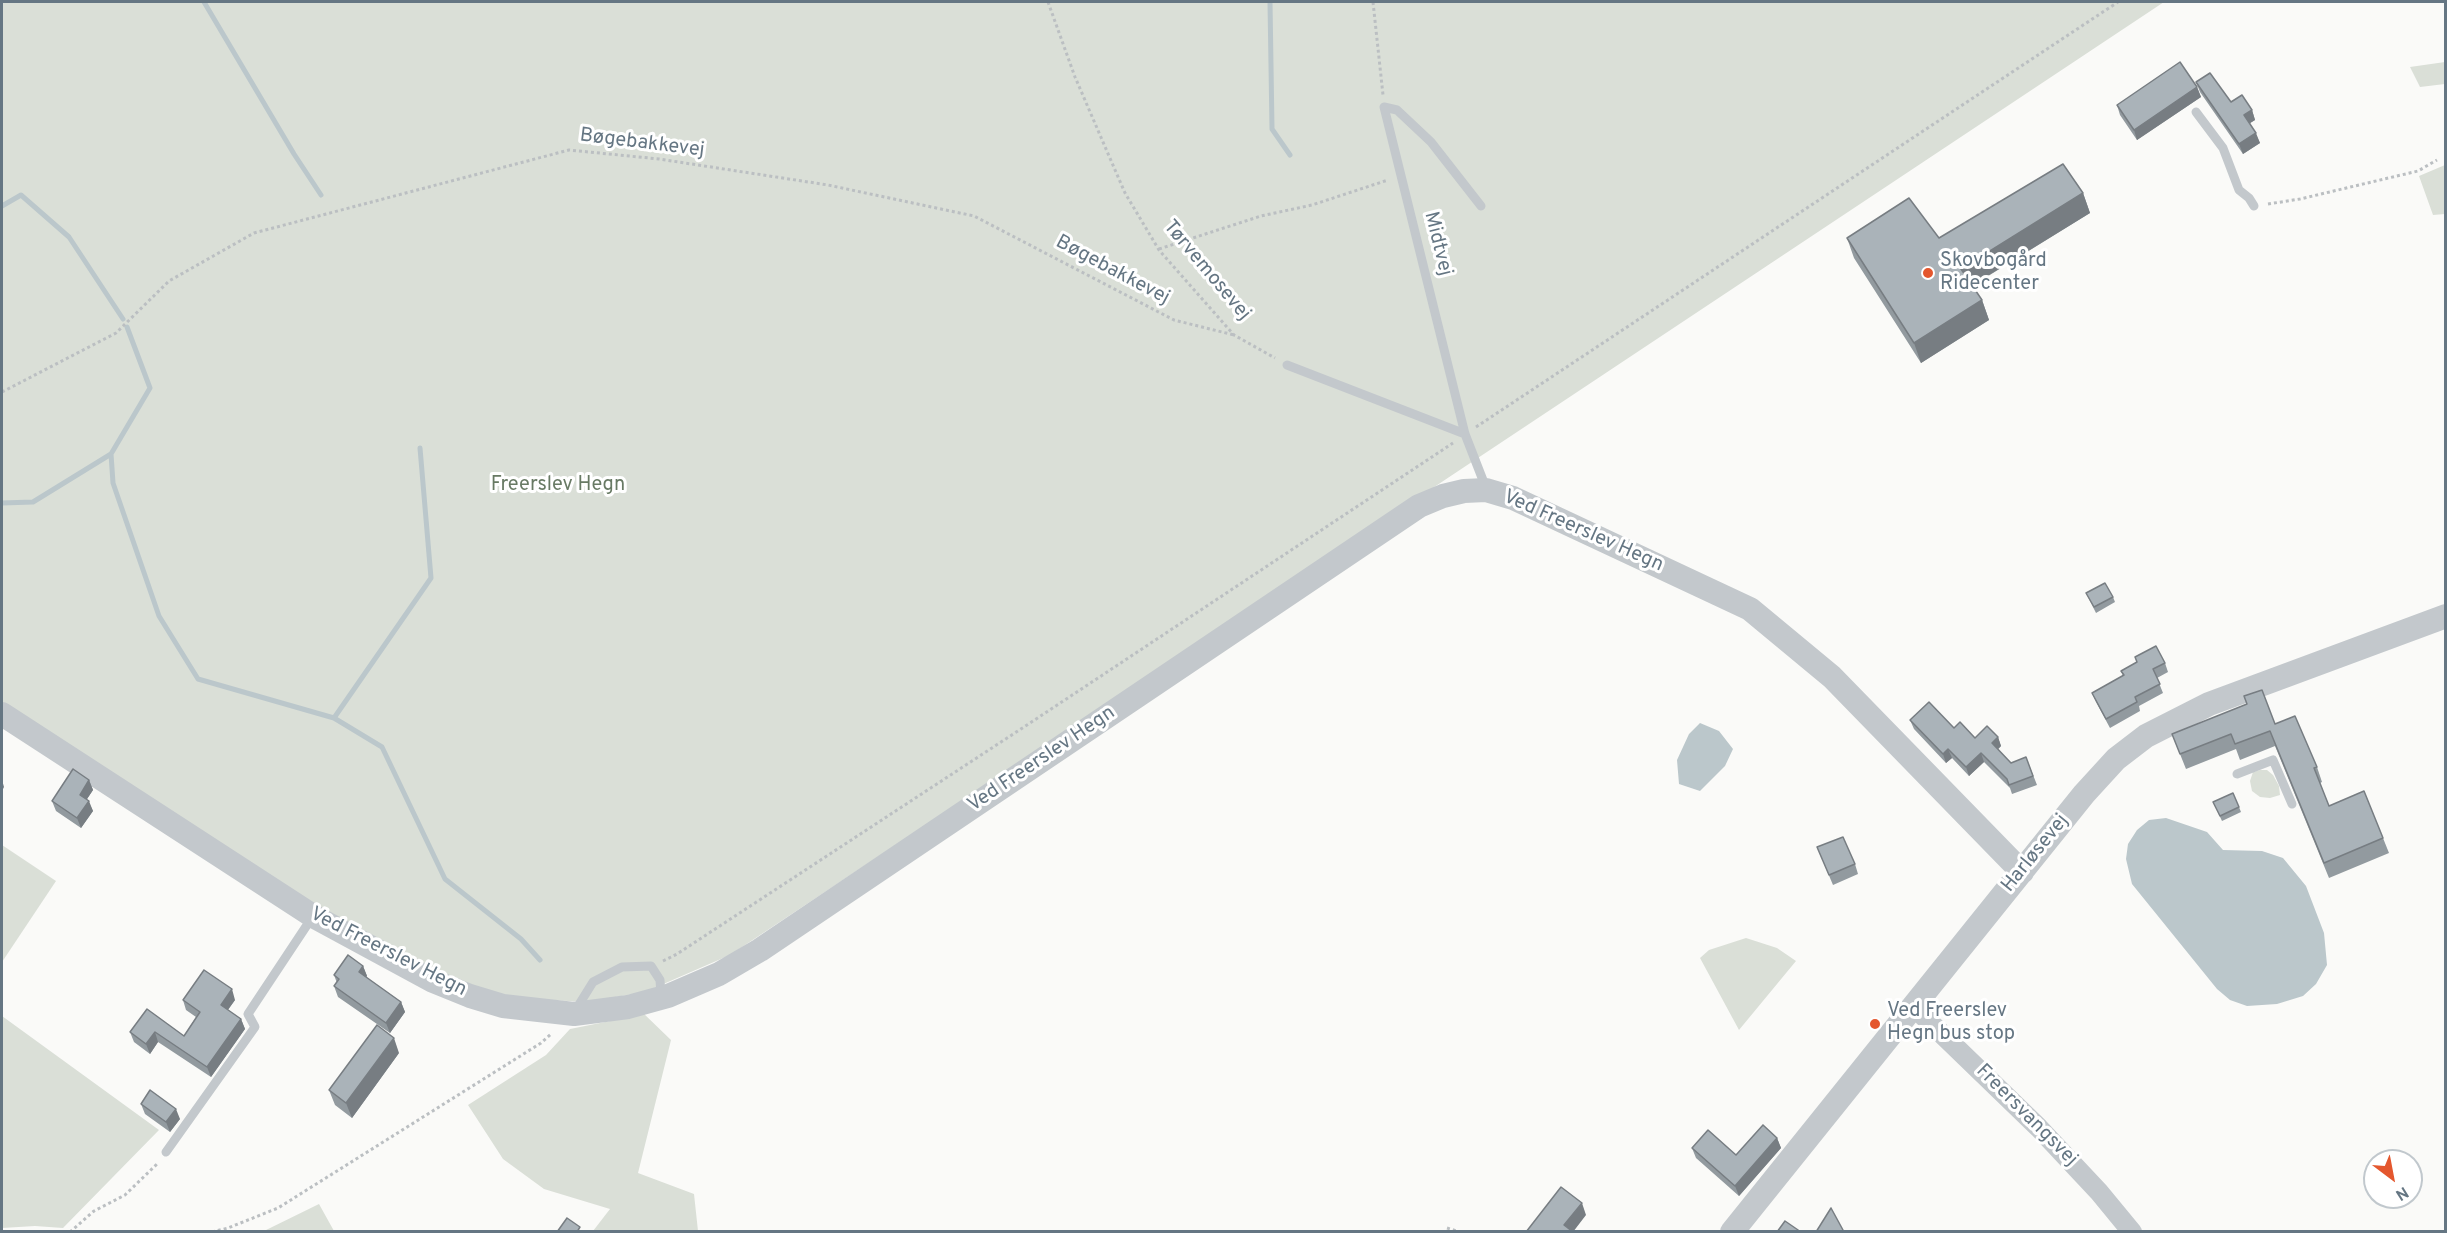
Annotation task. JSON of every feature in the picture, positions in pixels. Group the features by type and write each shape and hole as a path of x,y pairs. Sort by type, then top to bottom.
{"street":[{"name":"Ved Freerslev Hegn","path":"2,714 313,916 433,981 503,1006 574,1014 628,1007 662,998 719,974 760,950 1419,506 1443,496 1464,491 1486,490 1513,498 1750,609 1832,677 2022,872"},
{"name":"Harløsevej","path":"1732,1232 2084,794 2108,768 2146,736 2209,704 2445,616"},
{"name":"Freersvangsvej","path":"1914,1007 2039,1128 2099,1192 2132,1232"}],"lane":[{"name":"Midtvej","path":"1384,107 1465,434 1486,490"},
{"path":"1384,107 1397,110 1431,142 1481,206"},
{"path":"2196,112 2223,148 2239,190 2249,198 2254,206"},
{"path":"1287,365 1465,434"},
{"path":"2237,774 2273,760 2292,804"},
{"path":"166,1152 255,1027 248,1014 313,916"},
{"path":"574,1014 583,995 593,982 622,967 651,966 660,980 662,998"}],"path":[{"name":"Tørvemosevej","path":"1048,2 1075,77 1125,193 1159,250 1234,335 1287,365"},
{"path":"1373,2 1384,107"},
{"path":"651,966 676,954 717,928 2118,2"},
{"name":"Bøgebakkevej","path":"2,392 116,333 169,281 254,233 569,150 659,159 828,185 974,216 1174,320 1234,335"},
{"path":"2254,206 2300,199 2418,171 2437,160"},
{"path":"1159,250 1261,216 1312,205 1382,181 1402,179"},
{"path":"212,1232 278,1208 541,1043 574,1014"},
{"path":"70,1232 94,1211 125,1195 166,1152"},
{"path":"1447,1228 1460,1232"}],"green space":[{"name":"Freerslev Hegn","path":"2,2 2164,2 730,955 645,992 586,1002 514,998 436,974 320,910 2,710"},
{"path":"2445,62 2445,84 2420,87 2410,67"},
{"path":"2445,165 2445,214 2433,215 2419,176"},
{"path":"2267,770 2273,775 2279,786 2280,795 2270,798 2260,797 2252,791 2250,781 2253,772"},
{"path":"2,845 56,881 2,962"},
{"path":"1746,938 1777,948 1796,961 1739,1030 1700,958 1709,950"},
{"path":"642,1012 671,1040 638,1173 694,1194 698,1231 593,1231 610,1209 544,1189 503,1159 468,1105 546,1055 570,1029"},
{"path":"2,1016 159,1130 63,1228 35,1226 2,1228"},
{"path":"319,1204 334,1231 264,1231"}],"shaded area":[{"path":"1700,723 1719,731 1733,749 1725,766 1700,791 1679,784 1677,760 1689,734"},
{"path":"2166,818 2207,832 2223,850 2262,851 2283,858 2306,886 2324,933 2327,965 2316,984 2303,996 2277,1004 2247,1006 2230,1000 2217,989 2132,884 2126,859 2128,844 2137,830 2149,820"}],"building":[{"path":"2180,62 2197,87 2134,130 2117,105"},
{"path":"2210,73 2231,102 2242,95 2252,110 2244,115 2256,133 2239,144 2196,82"},
{"name":"Skovbogård Ridecenter","path":"2063,164 2083,193 1961,269 1982,300 1914,343 1847,238 1909,198 1939,238"},
{"path":"2105,583 2113,597 2094,607 2086,593"},
{"path":"2156,646 2165,663 2153,669 2160,684 2135,697 2137,702 2106,719 2092,693 2124,675 2121,671 2137,662 2135,657"},
{"path":"2262,690 2275,724 2295,716 2317,767 2314,768 2329,806 2364,791 2383,838 2324,863 2270,731 2235,744 2231,734 2180,754 2172,734 2247,704 2244,696"},
{"path":"1929,702 1954,728 1960,722 1975,738 1987,726 1998,737 1992,743 2011,763 2026,757 2033,776 2009,785 2007,779 1981,753 1966,767 1948,749 1943,754 1910,720"},
{"path":"73,769 89,780 80,795 89,801 77,818 52,801"},
{"path":"2233,793 2239,807 2220,816 2213,802"},
{"path":"1843,837 1855,864 1829,875 1817,847"},
{"path":"348,955 363,966 359,972 401,1002 386,1023 334,986 339,979 334,975"},
{"path":"204,970 232,989 221,1005 241,1019 207,1067 155,1032 146,1044 130,1032 147,1009 184,1036 200,1012 183,1000"},
{"path":"377,1025 394,1038 346,1103 329,1090"},
{"path":"150,1090 176,1109 166,1122 141,1104"},
{"path":"1763,1125 1777,1138 1735,1186 1692,1148 1708,1130 1736,1155"},
{"path":"1561,1187 1582,1203 1564,1225 1573,1232 1526,1232"},
{"path":"1831,1208 1842,1232 1816,1232"},
{"path":"567,1218 580,1227 577,1232 557,1232"},
{"path":"1785,1221 1801,1232 1777,1232"}],"waterway":[{"path":"204,2 294,154 321,195"},
{"path":"1270,2 1272,129 1290,155"},
{"path":"2,206 21,195 69,237 123,319"},
{"path":"127,327 150,388 111,454 113,483 159,616 198,679 334,718 382,747 445,879 521,939 540,960"},
{"path":"334,718 431,578 420,448"},
{"path":"2,503 33,502 111,454"}],"place":[{"name":"Skovbogård Ridecenter","path":"1928,273"},
{"name":"Ved Freerslev Hegn bus stop","path":"1875,1024"}]}
